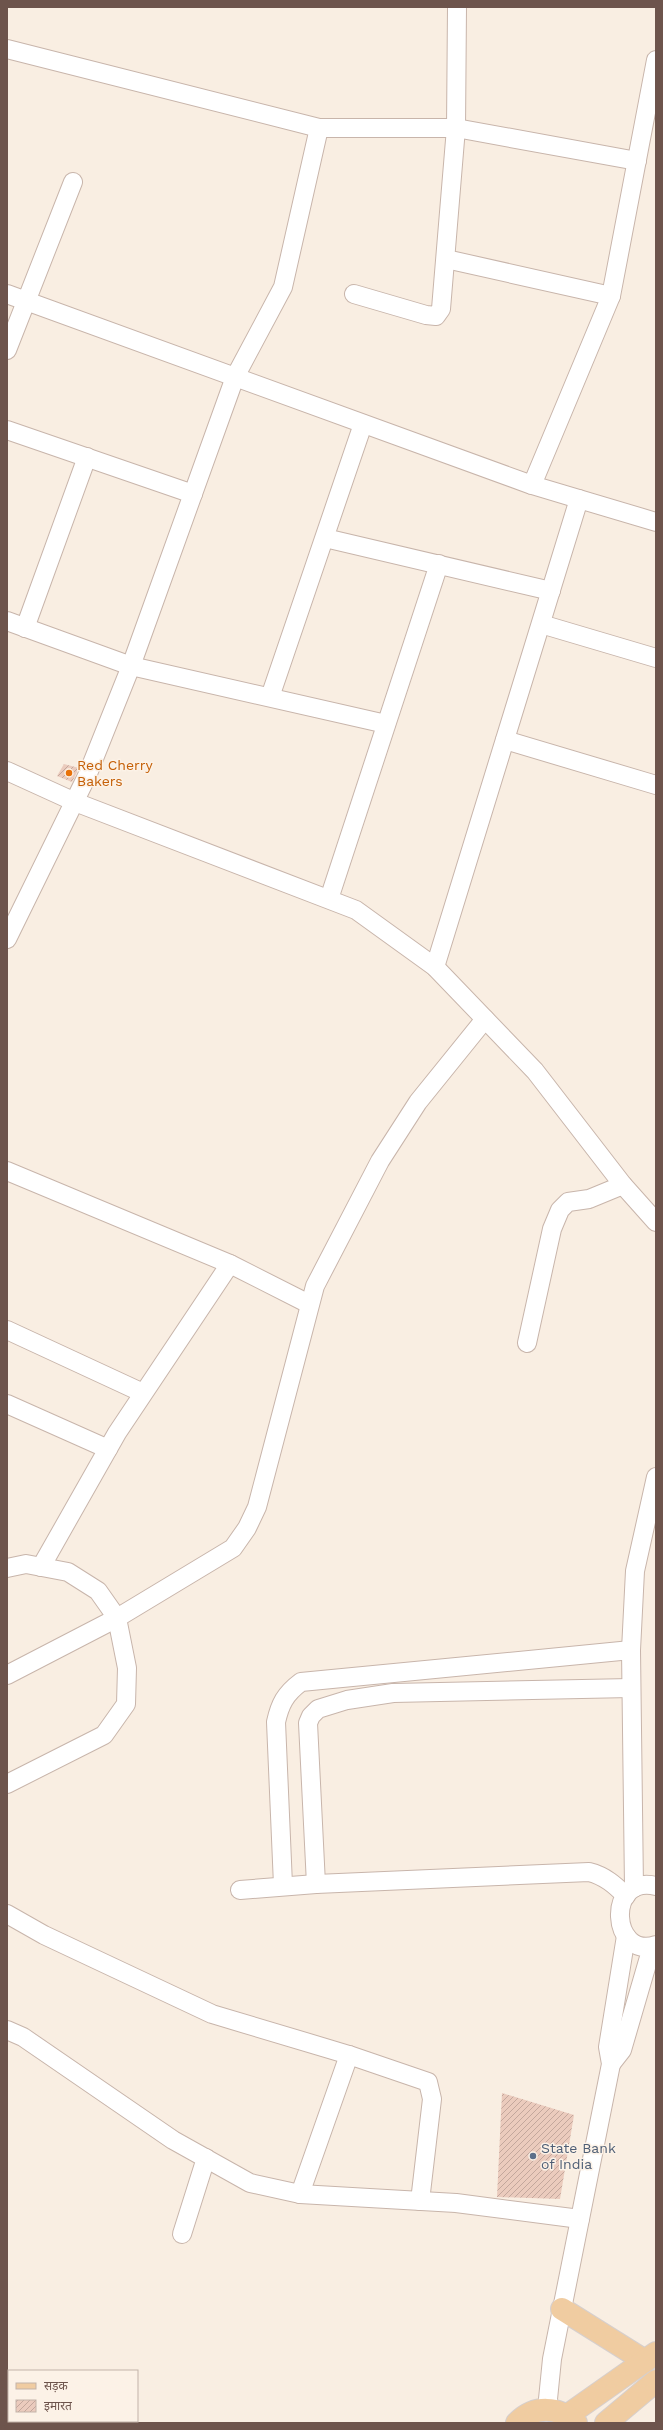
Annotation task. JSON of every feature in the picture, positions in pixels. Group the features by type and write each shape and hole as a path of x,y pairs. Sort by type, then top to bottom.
{"main road":[{"path":"517,2423 536,2411 547,2409 572,2419 650,2357 562,2309"},
{"path":"606,2423 656,2382"}],"street":[{"path":"354,294 426,315 436,316 441,309 456,128 457,7"},
{"path":"7,48 319,128 456,128 637,161"},
{"path":"532,484 612,296 656,60"},
{"path":"7,939 75,802 131,666 235,377 283,287 319,128"},
{"path":"7,350 73,182"},
{"path":"446,259 612,296"},
{"path":"7,294 532,484 656,522"},
{"path":"270,698 363,424"},
{"path":"7,430 193,494"},
{"path":"25,628 87,457"},
{"path":"435,967 579,499"},
{"path":"324,538 551,591"},
{"path":"329,898 439,564"},
{"path":"7,621 131,666 386,724"},
{"path":"541,624 656,658"},
{"path":"505,740 656,785"},
{"path":"7,771 75,802 329,898 356,910 435,967 535,1071 623,1185 656,1222"},
{"path":"7,1675 117,1618 233,1548 240,1540 257,1507 314,1286 380,1161 418,1102 485,1019"},
{"path":"7,1172 230,1264 309,1304"},
{"path":"528,1343 552,1229 560,1210 568,1202 589,1199 623,1185"},
{"path":"41,1566 108,1448 143,1393 230,1264"},
{"path":"7,1330 143,1393"},
{"path":"7,1404 108,1448"},
{"path":"611,2064 622,2050 654,1946 637,1944 626,1936 621,1928 618,1912 630,1892 631,1650 636,1571 656,1477"},
{"path":"7,1568 26,1564 68,1572 98,1591 117,1618 127,1668 126,1704 104,1735 7,1784"},
{"path":"283,1886 276,1722 279,1707 287,1693 301,1682 631,1650"},
{"path":"316,1884 308,1723 311,1716 318,1709 347,1700 393,1693 631,1688"},
{"path":"240,1890 316,1884 589,1872 598,1874 630,1892 650,1885 656,1886"},
{"path":"7,1914 44,1935 212,2014 349,2055 428,2082 432,2099 420,2201"},
{"path":"547,2409 552,2359 611,2064 608,2047 626,1936"},
{"path":"7,2030 23,2037 173,2140 250,2183 300,2194 456,2203 580,2219"},
{"path":"300,2194 349,2055"},
{"path":"182,2234 206,2158"}],"building":[{"name":"Red Cherry Bakers","path":"64,764 79,768 72,782 57,776"},
{"name":"State Bank of India","path":"502,2093 574,2115 560,2199 497,2197"}],"place":[{"name":"Red Cherry Bakers","path":"69,773"},
{"name":"State Bank of India","path":"533,2156"}]}
